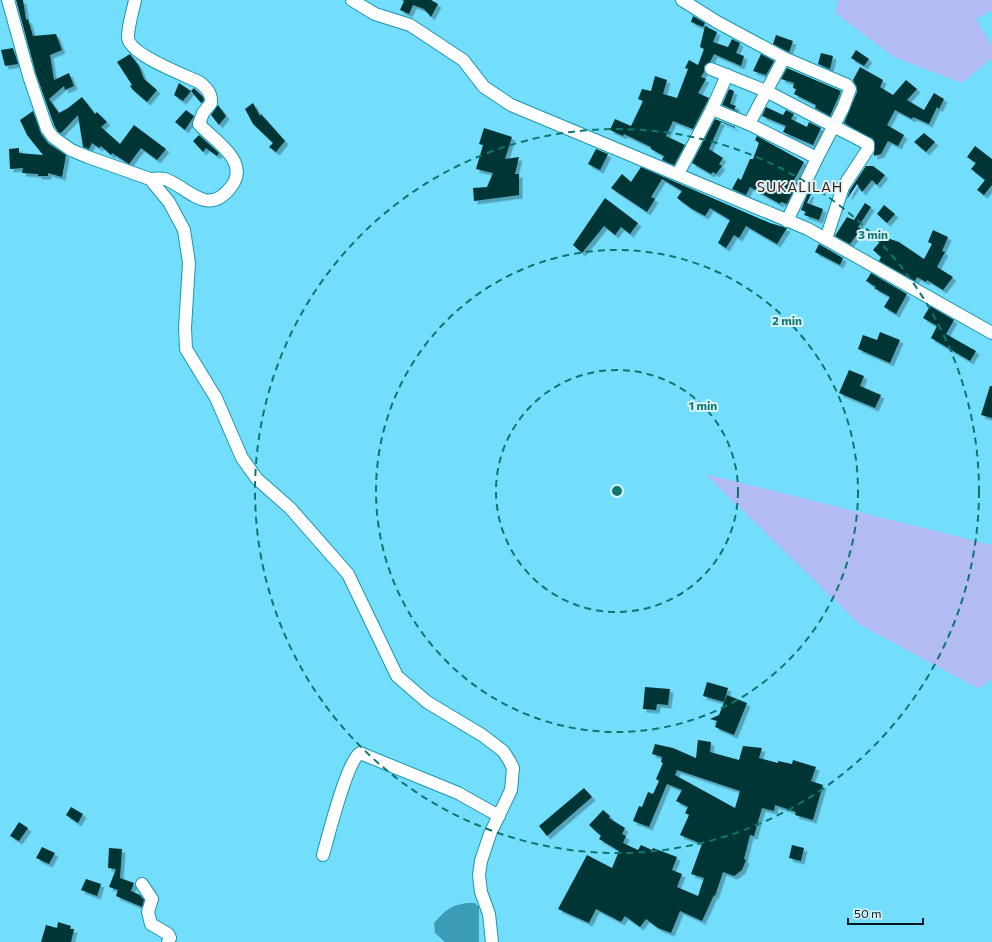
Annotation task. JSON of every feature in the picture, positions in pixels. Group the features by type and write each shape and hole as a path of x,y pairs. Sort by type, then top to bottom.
{"street":[{"path":"8,0 29,76 47,129 53,137 71,150 88,158 150,179 165,179 191,195 209,200 222,196 235,181 238,167 234,158 199,124 203,113 211,103 210,95 206,88 199,82 140,53 131,46 128,36 135,0"},
{"path":"352,0 375,14 410,24 463,60 484,87 511,105 678,174 826,239 992,333"},
{"path":"682,0 717,22 784,58 849,87 850,92 787,221"},
{"path":"749,124 784,58"},
{"path":"711,69 766,91 869,145 843,187 826,239"},
{"path":"678,174 727,75"},
{"path":"712,108 749,124 817,158"},
{"path":"150,179 168,202 184,230 189,263 185,328 186,349 216,398 242,458 257,479 290,508 348,574 397,676 427,702 482,735 503,751 514,768 514,778 511,790 488,841 481,861 479,875 481,892 489,914 492,942"},
{"path":"323,855 339,800 354,762 360,754 458,793 499,816"},
{"path":"142,884 152,899 148,912 151,924 168,934 170,938 168,942"}],"shaded area":[{"path":"838,0 992,0 992,10 976,19 992,46 992,58 962,83 894,57 835,13"},
{"path":"705,474 992,545 992,679 979,689 859,624"},
{"path":"467,903 475,903 479,907 479,942 445,942 435,933 434,923 448,909"}],"building":[{"path":"16,0 23,0 26,20 28,19 33,36 56,34 62,50 50,55 54,80 69,73 74,86 65,90 64,86 49,99 59,113 82,97 95,114 97,112 107,122 101,127 120,144 134,125 166,149 157,160 141,148 129,164 112,153 111,155 101,146 99,148 92,143 89,149 83,147 78,115 61,133 58,132 54,125 36,74"},
{"path":"402,0 431,0 438,4 431,17 424,9 413,5 409,14 400,10 404,1"},
{"path":"693,16 705,23 703,27 691,22"},
{"path":"705,26 717,32 713,42 728,47 732,39 740,43 736,53 744,56 741,66 714,54 710,62 704,66 704,72 701,77 706,79 698,93 709,98 693,129 673,121 666,136 685,145 674,165 662,160 664,156 651,149 651,147 624,134 623,136 610,130 615,119 631,126 643,101 638,99 642,89 651,91 655,76 667,80 663,94 677,98 688,69 685,68 689,60 698,65 704,49 700,47"},
{"path":"776,35 793,41 789,52 773,44"},
{"path":"13,48 18,64 5,66 1,50"},
{"path":"856,50 869,59 864,66 851,58"},
{"path":"821,53 833,56 830,69 818,64"},
{"path":"130,54 139,66 144,79 157,90 147,102 130,86 132,85 117,62"},
{"path":"761,54 774,61 766,75 753,71"},
{"path":"860,67 883,80 880,87 893,95 906,80 917,89 907,100 924,110 934,93 944,99 939,109 937,107 929,124 913,117 912,119 895,110 887,125 904,135 898,146 888,141 881,154 874,156 874,140 844,123 857,92 857,88 853,80"},
{"path":"787,68 841,91 830,116 815,108 816,105 794,94 796,89 793,88 794,83 781,79"},
{"path":"179,83 191,91 183,101 174,95"},
{"path":"194,88 203,97 204,100 201,103 191,91"},
{"path":"729,89 734,91 730,104 736,106 734,109 742,113 722,105"},
{"path":"253,103 260,116 261,114 285,141 276,152 269,147 273,143 253,124 245,109"},
{"path":"218,105 226,116 219,125 211,115"},
{"path":"766,107 783,115 786,110 794,114 791,119 807,127 809,122 821,128 813,145 783,132 786,126 762,116"},
{"path":"186,110 194,116 185,130 175,122"},
{"path":"33,111 41,134 48,143 66,155 62,177 48,173 48,176 38,176 38,174 22,173 23,168 10,169 9,149 19,148 19,153 43,155 27,135 20,120"},
{"path":"715,119 735,128 721,122 709,149 723,158 719,164 722,166 716,174 713,172 711,174 692,163"},
{"path":"484,128 512,137 505,159 519,157 515,174 519,174 519,195 474,201 473,188 487,187 493,173 476,169 483,145 479,144"},
{"path":"924,133 935,142 926,152 914,142"},
{"path":"199,135 219,153 217,156 206,148 203,152 193,141"},
{"path":"757,136 804,162 793,182 797,183 787,204 781,202 780,204 750,187 746,195 732,189 738,178 741,180 750,159 753,159 759,143 755,140"},
{"path":"975,146 992,159 992,185 984,195 977,190 985,180 971,169 976,163 967,157"},
{"path":"596,149 608,154 600,170 588,164"},
{"path":"866,166 873,166 885,175 877,185 872,180 862,192 857,184 847,199 850,190"},
{"path":"641,167 770,223 787,228 777,244 746,226 739,238 734,235 726,248 718,243 730,220 710,208 705,216 692,209 677,198 682,191 662,179 651,197 655,199 647,212 611,188 622,174 631,182"},
{"path":"808,193 811,194 807,203 823,209 819,220 804,215 806,212 801,210"},
{"path":"605,198 638,223 630,234 621,227 615,235 604,226 582,253 573,245"},
{"path":"865,203 871,207 858,227 861,229 850,244 835,236 847,217 854,220"},
{"path":"884,205 895,214 887,223 877,214"},
{"path":"933,230 948,237 942,251 945,252 937,267 953,277 943,290 927,280 926,282 917,277 915,281 879,261 881,257 873,250 884,237 899,242 924,259 932,244 928,242"},
{"path":"819,244 843,258 840,265 815,252"},
{"path":"871,273 907,294 896,314 884,307 890,297 874,288 876,287 866,281"},
{"path":"930,306 954,320 946,334 976,351 970,361 931,338 937,326 923,318"},
{"path":"880,332 900,340 890,363 858,349 863,335 877,340"},
{"path":"849,370 864,376 860,386 881,395 875,408 839,393"},
{"path":"990,386 992,386 992,418 981,415"},
{"path":"707,682 728,688 724,702 703,696"},
{"path":"645,687 670,689 668,705 657,704 656,710 643,709"},
{"path":"727,695 747,703 734,735 715,727 717,721 710,719 719,715"},
{"path":"698,740 711,742 710,752 739,760 743,746 762,748 759,758 778,763 778,761 792,764 793,760 816,767 811,781 823,785 813,820 795,815 796,812 775,805 774,811 762,808 754,836 750,835 744,859 746,860 742,870 734,876 723,872 715,896 714,895 702,921 680,911 671,933 658,928 646,919 640,927 625,916 621,922 596,909 589,923 558,909 587,855 612,868 619,851 599,839 601,836 589,825 603,810 610,816 609,818 625,828 622,834 626,836 623,843 638,850 641,845 652,850 653,848 677,857 672,870 682,874 677,887 698,896 704,878 691,874 702,844 680,835 689,815 685,813 688,807 676,801 682,790 667,784 649,827 633,821 639,806 642,807 648,792 653,794 659,781 656,779 663,763 661,762 662,757 652,754 655,744 673,748 696,758","holes":["677,770 740,791 735,808 675,775"]},
{"path":"584,788 592,797 547,836 539,826"},
{"path":"71,807 83,814 78,823 66,815"},
{"path":"19,822 28,828 19,841 10,836"},
{"path":"792,845 804,848 801,861 789,858"},
{"path":"42,847 55,853 49,864 36,858"},
{"path":"109,848 122,849 120,878 134,883 131,891 140,895 144,900 142,907 116,896 118,890 109,887 116,869 108,868"},
{"path":"86,879 101,884 97,896 81,890"},
{"path":"58,922 71,926 70,929 74,929 71,942 41,942 46,925 57,928"}],"district":[{"name":"SUKALILAH","path":"800,187"}]}
